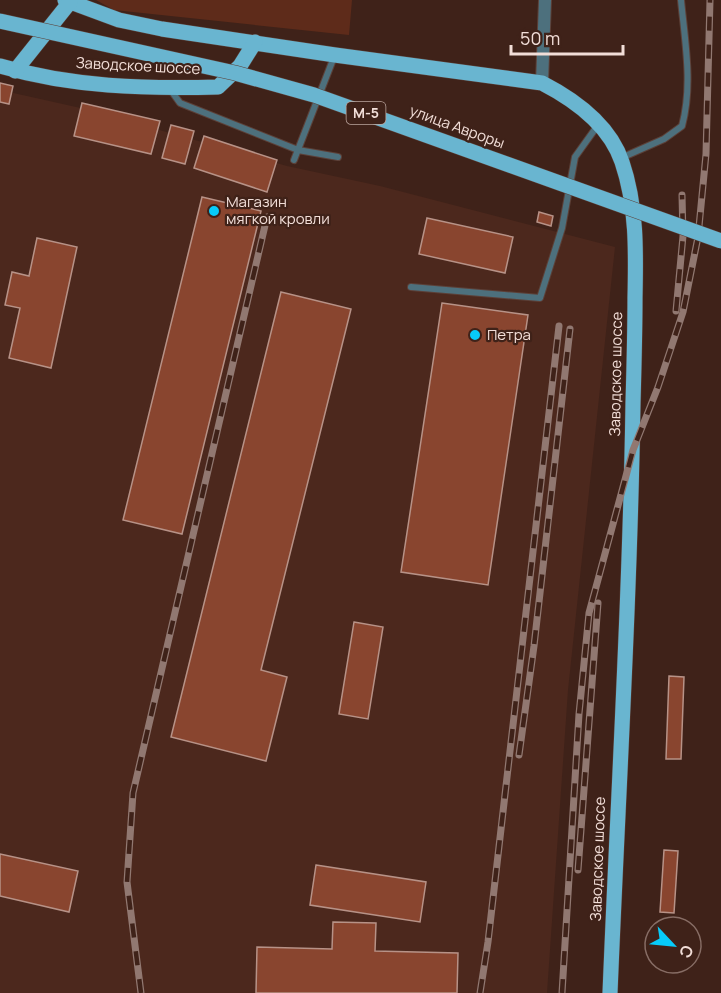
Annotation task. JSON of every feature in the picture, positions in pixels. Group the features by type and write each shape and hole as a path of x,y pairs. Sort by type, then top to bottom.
{"main road":[{"name":"Заводское шоссе","path":"68,1 94,12 162,29 335,56 542,83 558,91 599,123 621,158 628,181 636,235 633,450 610,993"},
{"path":"8,68 68,1"},
{"name":"улица Авроры","path":"0,21 235,73 314,95 721,241"},
{"name":"Заводское шоссе","path":"8,68 60,80 99,85 170,88 218,87 240,66 255,42"}],"street":[{"path":"542,83 545,0"}],"lane":[{"path":"621,158 664,138 682,126 688,105 687,55 681,0"},
{"path":"294,160 335,56"},
{"path":"170,88 180,103 298,150 338,157"},
{"path":"411,287 540,298 562,228 575,157 599,123"}],"shaded area":[{"path":"96,0 352,0 349,35 114,10"},
{"path":"0,90 85,109 287,166 380,186 615,247 568,690 547,993 0,993"}],"building":[{"path":"0,83 13,86 9,104 0,102"},
{"path":"82,103 160,121 151,154 74,136"},
{"path":"171,125 194,131 185,164 162,158"},
{"path":"204,136 277,160 267,192 194,168"},
{"path":"202,197 261,211 182,534 123,520"},
{"path":"539,212 553,216 551,226 537,222"},
{"path":"427,218 513,237 505,273 419,254"},
{"path":"37,238 77,247 51,368 9,358 20,308 5,305 12,272 29,276"},
{"path":"281,292 351,309 261,670 287,677 266,761 171,737"},
{"path":"442,303 528,315 488,585 401,572"},
{"path":"354,622 383,627 368,719 339,714"},
{"path":"669,676 684,677 681,759 666,759"},
{"path":"664,850 678,851 674,913 660,912"},
{"path":"0,854 78,871 69,912 0,896"},
{"path":"316,865 426,882 420,922 310,905"},
{"path":"333,922 376,923 375,951 458,953 457,993 256,993 257,947 332,949"}],"railway":[{"path":"562,993 579,714 589,613 633,450 658,387 683,312 698,237 706,154 710,0"},
{"path":"676,311 683,236 682,195"},
{"path":"141,993 127,882 133,793 267,217"},
{"path":"480,993 488,942 559,326"},
{"path":"519,755 534,646 570,329"},
{"path":"578,870 598,603"}],"place":[{"name":"Магазин мягкой кровли","path":"214,211"},
{"name":"Петра","path":"475,335"}]}
